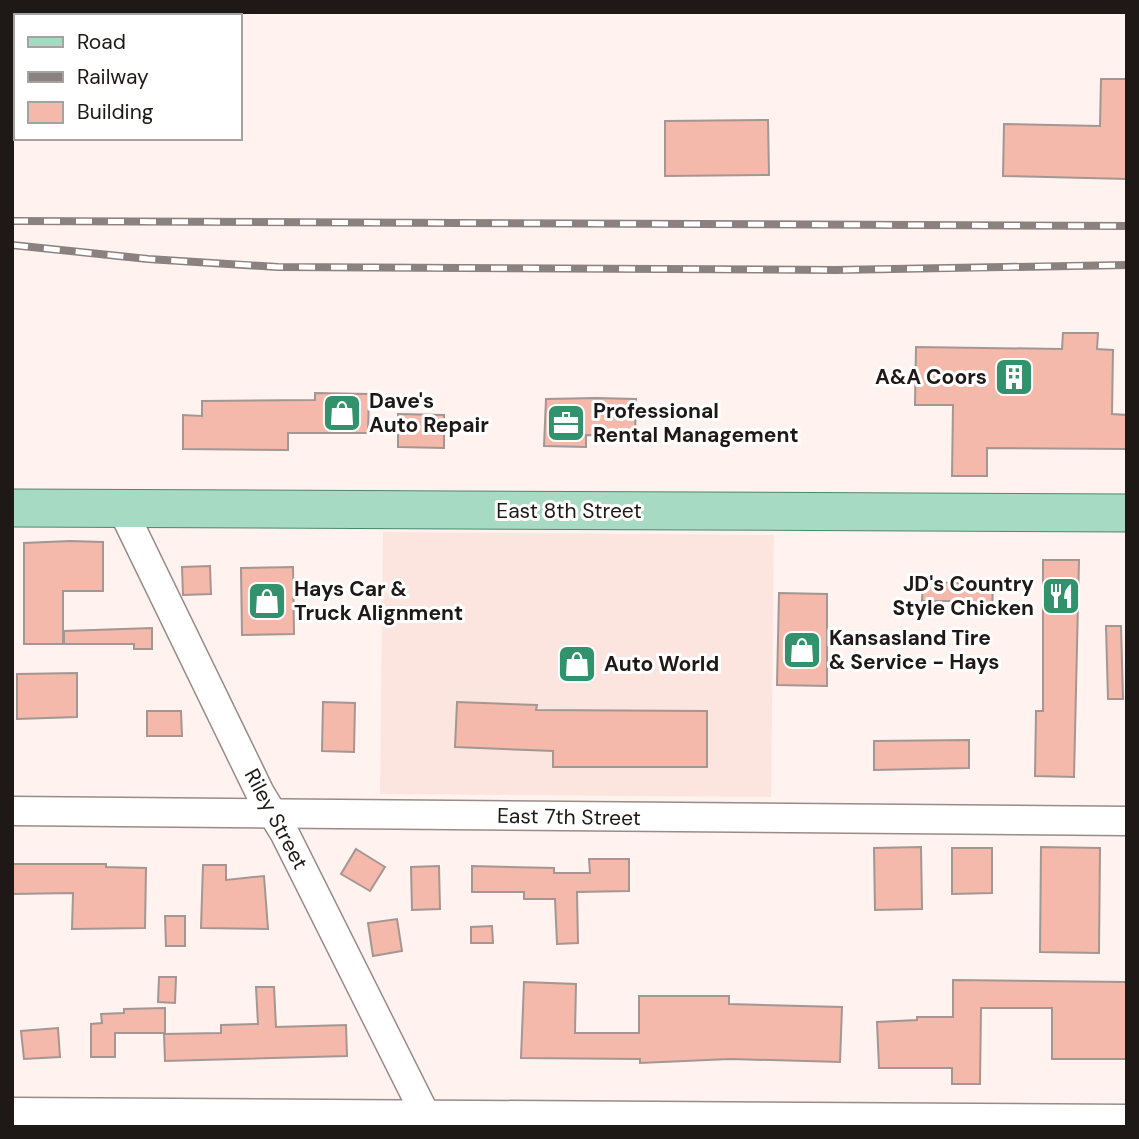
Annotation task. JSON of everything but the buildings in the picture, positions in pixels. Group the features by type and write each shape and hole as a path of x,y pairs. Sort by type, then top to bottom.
{"main road":[{"name":"East 8th Street","path":"12,508 1127,513"}],"street":[{"name":"Riley Street","path":"122,509 427,1119"},
{"name":"East 7th Street","path":"12,811 1127,821"},
{"path":"12,1112 427,1119 1127,1119"}],"shaded area":[{"name":"Auto World","path":"383,532 774,535 771,797 380,794"}],"railway":[{"path":"12,221 1127,226"},
{"path":"12,245 148,259 278,267 836,270 1127,265"}],"place":[{"name":"A&A Coors","path":"1014,377"},
{"name":"Dave's Auto Repair","path":"342,413"},
{"name":"Professional Rental Management","path":"566,423"},
{"name":"JD's Country Style Chicken","path":"1061,596"},
{"name":"Hays Car & Truck Alignment","path":"267,601"},
{"name":"Kansasland Tire & Service - Hays","path":"802,650"},
{"name":"Auto World","path":"577,664"}]}
